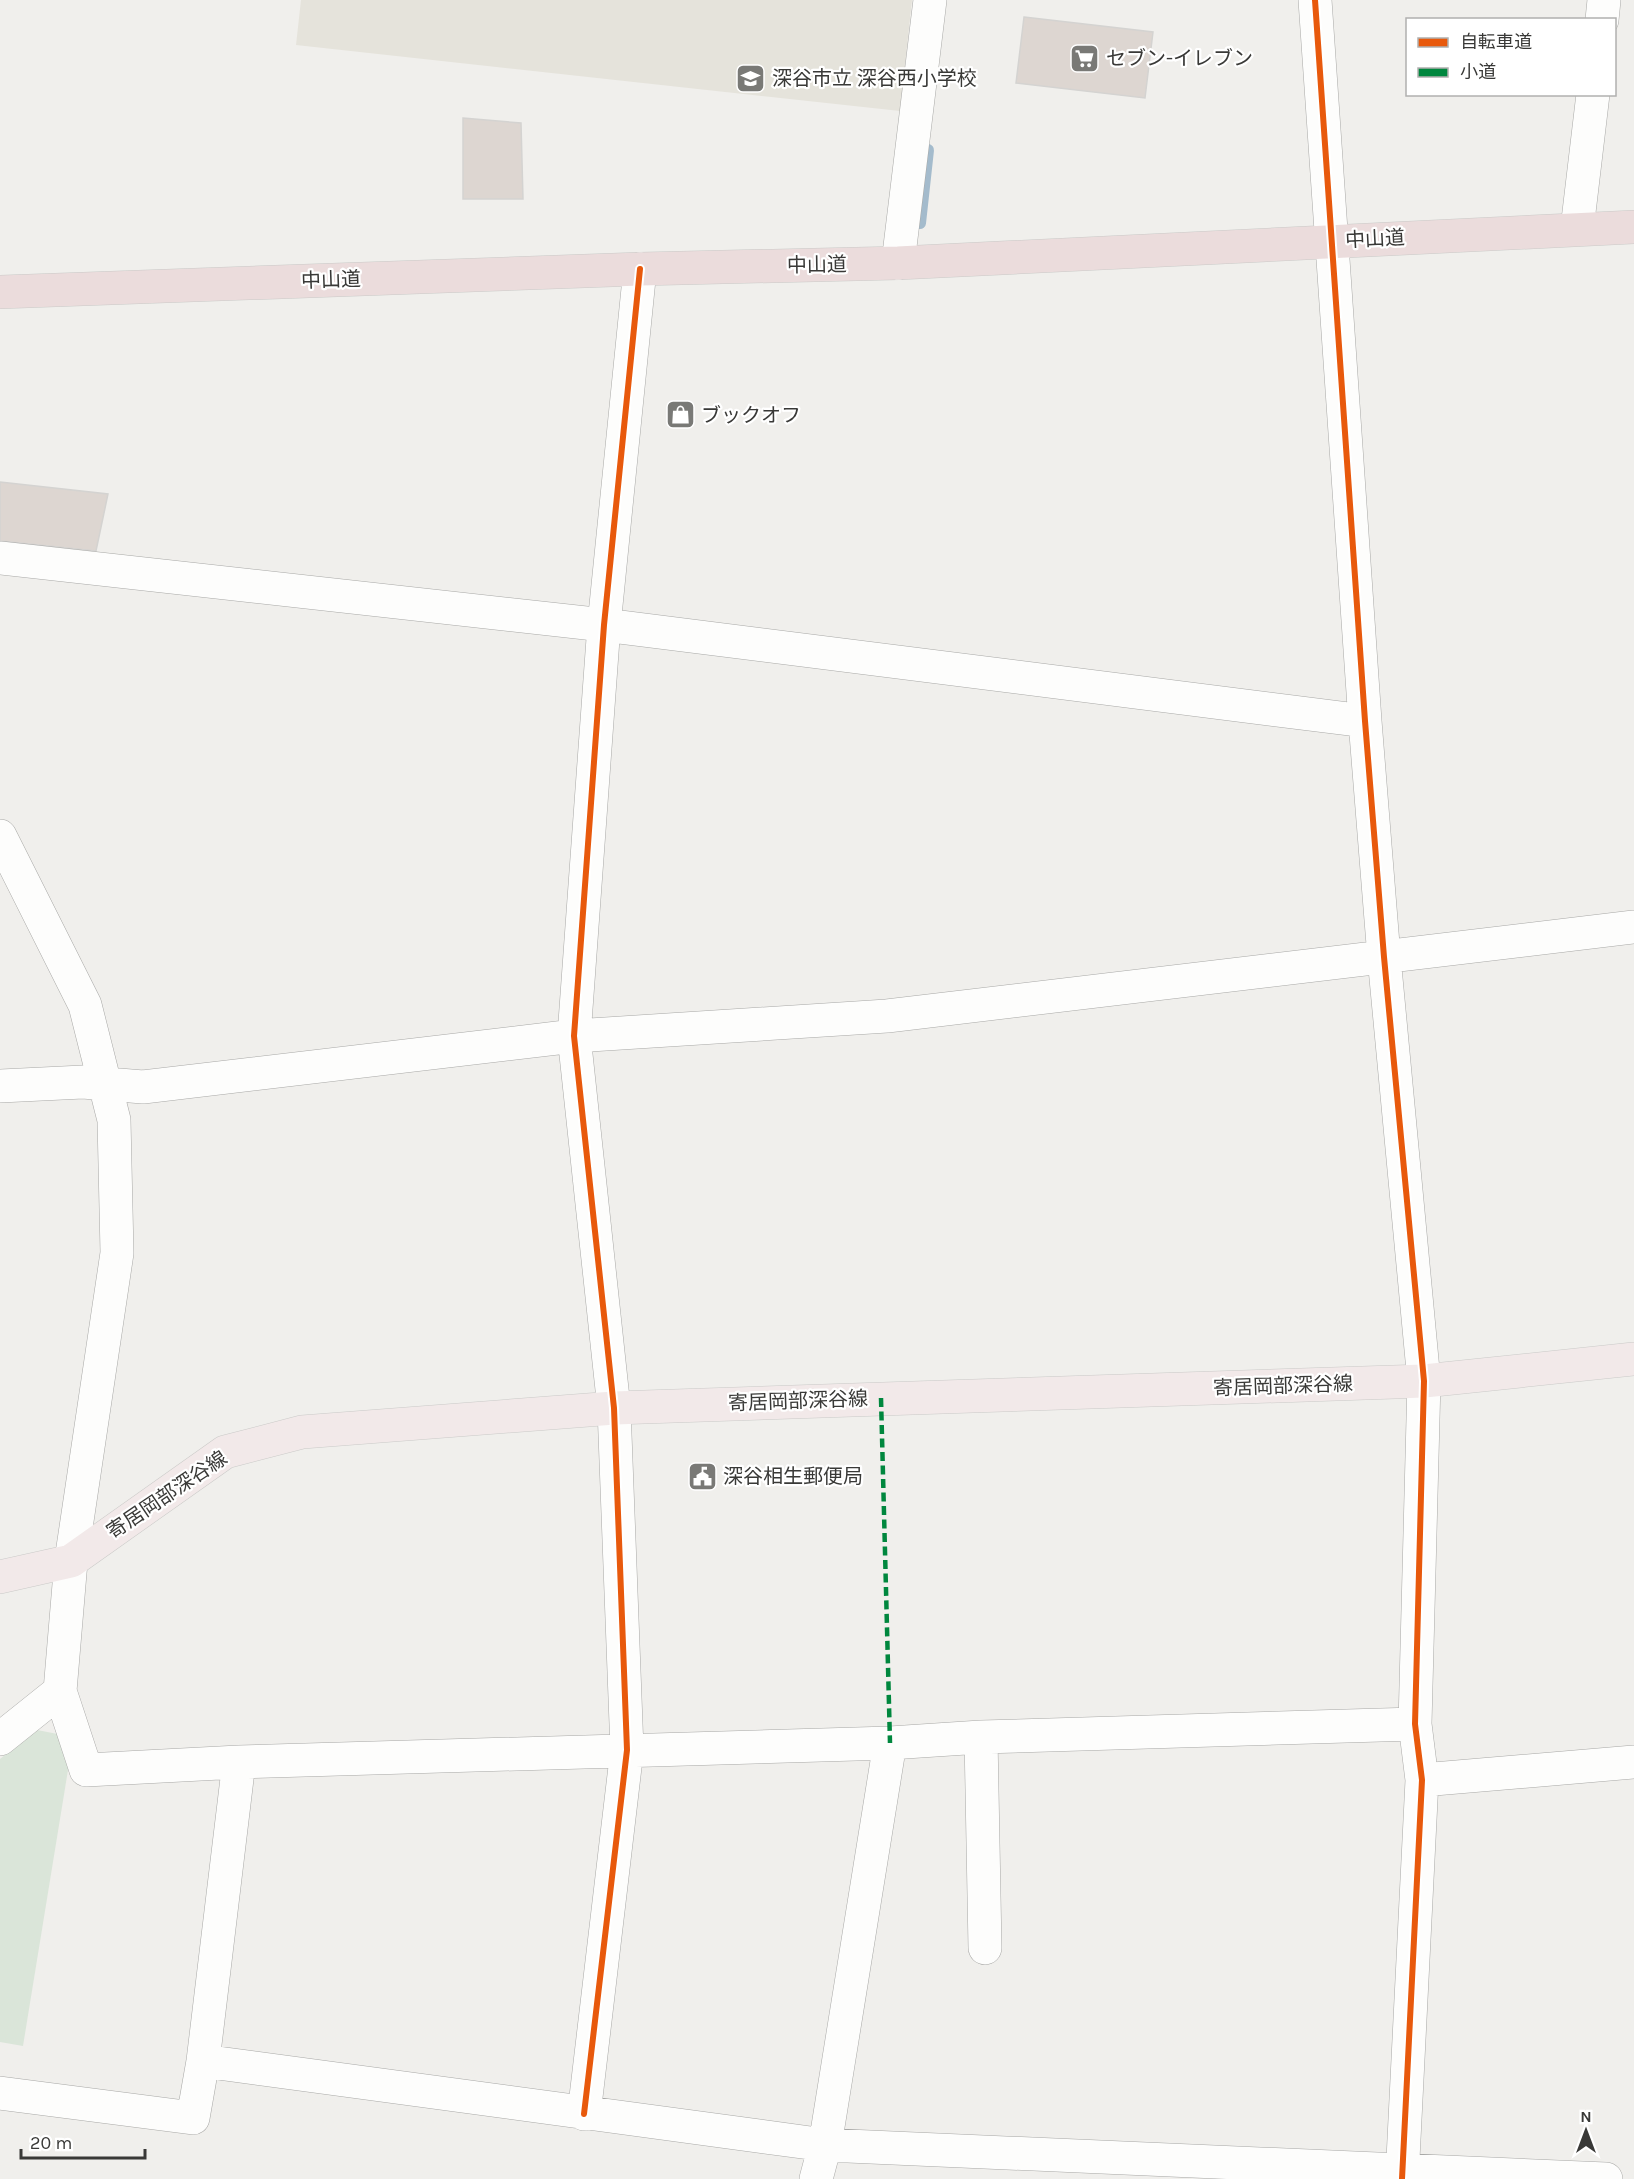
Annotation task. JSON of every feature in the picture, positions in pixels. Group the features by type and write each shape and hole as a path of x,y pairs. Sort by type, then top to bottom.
{"highway":[{"name":"中山道","path":"0,292 640,269 898,263 1634,227"}],"main road":[{"name":"寄居岡部深谷線","path":"0,1577 71,1561 225,1452 302,1432 614,1408 1424,1381 1634,1359"}],"street":[{"path":"898,263 930,0"},
{"path":"1315,0 1365,721 1384,957 1424,1381 1415,1724 1422,1780 1402,2175"},
{"path":"1602,18 1604,0"},
{"path":"1577,229 1593,96"},
{"path":"584,2114 627,1750 614,1408 574,1036 604,625 640,269"},
{"path":"0,558 604,625 1365,721"},
{"path":"0,836 85,1005 107,1084 114,1120 117,1253 71,1561 60,1691 86,1770 239,1762 890,1743 981,1737 1415,1724"},
{"path":"0,1086 83,1082 143,1087 574,1036 887,1016 1634,927"},
{"path":"0,1739 60,1691"},
{"path":"981,1737 985,1948"},
{"path":"816,2179 825,2145 890,1743"},
{"path":"0,2093 193,2118 203,2061 239,1762"},
{"path":"1422,1780 1634,1762"},
{"path":"203,2061 825,2145 1402,2175 1606,2179"}],"shaded area":[{"name":"深谷市立 深谷西小学校","path":"301,0 912,0 900,111 296,45"},
{"path":"37,1730 68,1736 68,1770 23,2046 0,2042 0,1759"}],"building":[{"name":"セブン-イレブン","path":"1024,17 1153,32 1145,98 1016,83"},
{"path":"463,118 521,123 523,199 463,199"},
{"path":"0,482 108,494 96,551 0,541"}],"waterway":[{"path":"920,223 928,150"}],"marked path":[{"path":"881,1398 890,1743"}],"cycle path":[{"path":"1315,0 1365,721 1384,957 1424,1381 1415,1724 1422,1780 1402,2179"},
{"path":"584,2114 627,1750 614,1408 574,1036 604,625 640,269"}],"place":[{"name":"セブン-イレブン","path":"1085,58"},
{"name":"深谷市立 深谷西小学校","path":"751,78"},
{"name":"ブックオフ","path":"680,415"},
{"name":"深谷相生郵便局","path":"702,1476"}]}
